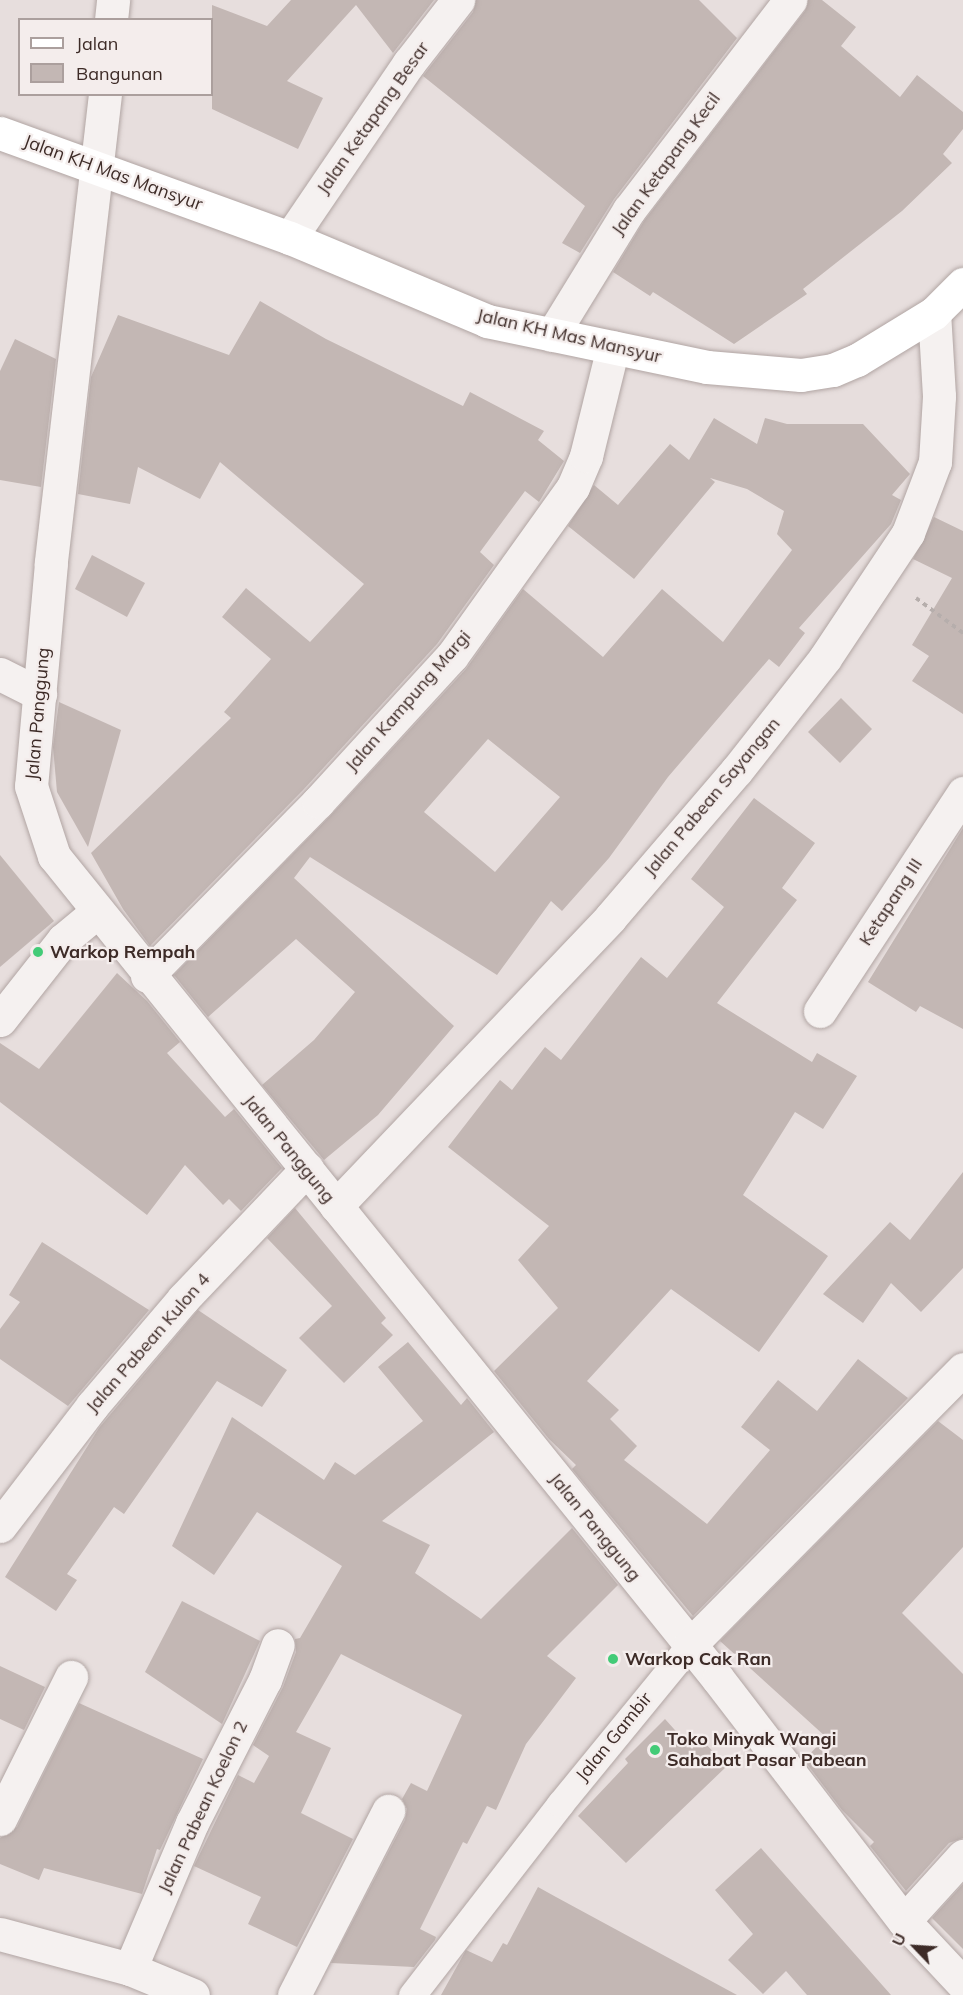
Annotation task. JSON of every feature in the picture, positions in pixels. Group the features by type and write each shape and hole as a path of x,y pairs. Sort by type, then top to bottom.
{"street":[{"path":"111,18 112,0"},
{"name":"Jalan Ketapang Besar","path":"290,238 409,63 458,0"},
{"name":"Jalan Ketapang Kecil","path":"552,335 629,210 790,0"},
{"name":"Jalan Panggung","path":"105,96 99,166 51,563 31,786 54,856 147,976 307,1169 690,1645 904,1921 963,1984"},
{"name":"Jalan KH Mas Mansyur","path":"0,134 99,166 290,238 487,321 707,367 801,375 833,370 857,360 934,313 963,284"},
{"name":"Jalan Pabean Sayangan","path":"336,1206 481,1058 625,901 737,770 825,658 908,533 935,462 939,396 934,313"},
{"name":"Jalan Kampung Margi","path":"147,976 318,802 452,656 573,487 586,456 613,347"},
{"path":"0,674 40,694"},
{"name":"Ketapang III","path":"820,1011 963,793"},
{"path":"0,1020 63,940 98,910"},
{"name":"Jalan Pabean Kulon 4","path":"0,1526 92,1406 175,1308 307,1169"},
{"name":"Jalan Gambir","path":"690,1645 963,1369"},
{"name":"Jalan Pabean Koelon 2","path":"130,1970 192,1823 265,1680 278,1646"},
{"path":"0,1818 71,1677"},
{"path":"294,1995 388,1811"},
{"path":"904,1921 963,1856"},
{"path":"0,1934 130,1970 193,1995"}],"lane":[{"name":"Jalan Gambir","path":"412,1995 560,1804 690,1645"}],"path":[{"path":"881,572 963,633"}],"building":[{"path":"291,0 434,0 393,53 356,5 287,81 323,98 298,149 212,109 212,5 267,26"},
{"path":"476,0 699,0 737,38 614,199 580,253 562,243 585,206 423,76 473,12"},
{"path":"808,0 822,0 856,27 841,46 900,97 917,75 963,112 963,129 943,154 952,163 902,211 803,289 807,294 734,344 653,292 650,296 613,272 644,221 805,11"},
{"path":"260,301 326,339 463,406 470,392 544,431 538,440 564,461 539,502 525,491 480,552 494,565 437,644 304,789 150,946 123,909 91,853 231,718 224,712 271,659 222,617 246,588 310,642 364,584 220,462 200,499 138,467 130,504 78,494 91,377 118,315 229,355"},
{"path":"15,339 56,359 41,487 0,480 0,371"},
{"path":"714,418 757,444 765,418 787,424 863,424 910,474 892,495 901,500 891,524 799,628 805,633 779,667 769,659 668,777 609,858 562,911 551,901 497,975 310,857 294,878 454,1026 378,1115 324,1160 262,1085 314,1040 355,992 296,939 208,1017 174,975 331,815 466,669 523,589 603,657 662,589 723,642 792,550 777,534 784,511 747,489 710,478 715,482 634,579 568,526 594,485 618,505 670,444 689,460","holes":["488,739 560,797 495,872 424,812"]},
{"path":"934,517 963,531 963,714 912,681 929,656 912,645 952,578 913,559"},
{"path":"92,555 145,583 127,617 75,589"},
{"path":"841,698 872,729 840,763 808,732"},
{"path":"59,702 121,730 88,847 57,792 53,747"},
{"path":"754,798 815,843 782,888 797,900 717,1003 812,1062 817,1053 857,1076 823,1129 795,1112 743,1195 828,1256 759,1352 671,1289 587,1381 619,1410 610,1419 637,1446 624,1460 707,1524 770,1450 741,1427 778,1380 817,1411 858,1359 908,1398 693,1616 572,1469 576,1465 549,1439 494,1371 558,1308 518,1260 549,1226 448,1147 500,1080 512,1090 545,1047 561,1060 641,957 667,978 724,907 691,879"},
{"path":"963,828 963,1029 920,1006 916,1012 868,982"},
{"path":"0,855 54,921 0,967"},
{"path":"117,973 147,1001 180,1042 167,1053 225,1117 234,1109 282,1168 241,1211 229,1199 223,1205 185,1165 147,1215 0,1102 0,1043 39,1069"},
{"path":"963,1172 963,1268 921,1312 891,1283 863,1323 823,1294 890,1222 910,1240"},
{"path":"295,1208 386,1318 381,1323 393,1335 344,1383 299,1338 332,1306 267,1238"},
{"path":"42,1242 149,1310 68,1406 0,1359 0,1329 20,1302 9,1295"},
{"path":"198,1310 287,1370 262,1407 217,1381 124,1514 114,1507 67,1574 77,1580 56,1611 5,1577 99,1428"},
{"path":"408,1342 461,1405 467,1398 494,1432 382,1521 430,1545 415,1573 481,1619 572,1528 618,1585 547,1656 576,1678 526,1744 496,1810 487,1806 467,1844 463,1842 420,1929 436,1937 435,1940 414,1967 331,1963 405,1820 407,1809 402,1799 411,1783 427,1791 462,1715 341,1654 296,1732 331,1748 301,1813 353,1839 297,1947 248,1924 261,1897 194,1866 238,1775 254,1783 269,1756 253,1745 283,1687 296,1652 295,1639 300,1638 342,1566 257,1512 214,1575 172,1546 232,1417 324,1480 335,1462 355,1475 423,1421 378,1367"},
{"path":"938,1421 963,1440 963,1547 902,1613 963,1674 963,1838 949,1843 906,1891 870,1846 874,1842 842,1810 804,1760 826,1737 720,1641"},
{"path":"182,1601 260,1641 222,1724 145,1672"},
{"path":"0,1666 45,1687 24,1730 0,1719"},
{"path":"79,1703 203,1759 160,1850 157,1849 142,1894 44,1868 39,1880 0,1864 0,1838 17,1827"},
{"path":"665,1719 692,1749 701,1739 727,1766 626,1863 578,1816 628,1763 625,1759"},
{"path":"761,1848 891,1995 807,1995 786,1971 763,1994 728,1960 753,1934 715,1890"},
{"path":"963,1884 963,1949 932,1918"},
{"path":"538,1887 737,1995 441,1995 466,1950 492,1962 503,1943 507,1945"}],"place":[{"name":"Warkop Rempah","path":"38,952"},
{"name":"Warkop Cak Ran","path":"613,1659"},
{"name":"Toko Minyak Wangi Sahabat Pasar Pabean","path":"655,1750"}]}
